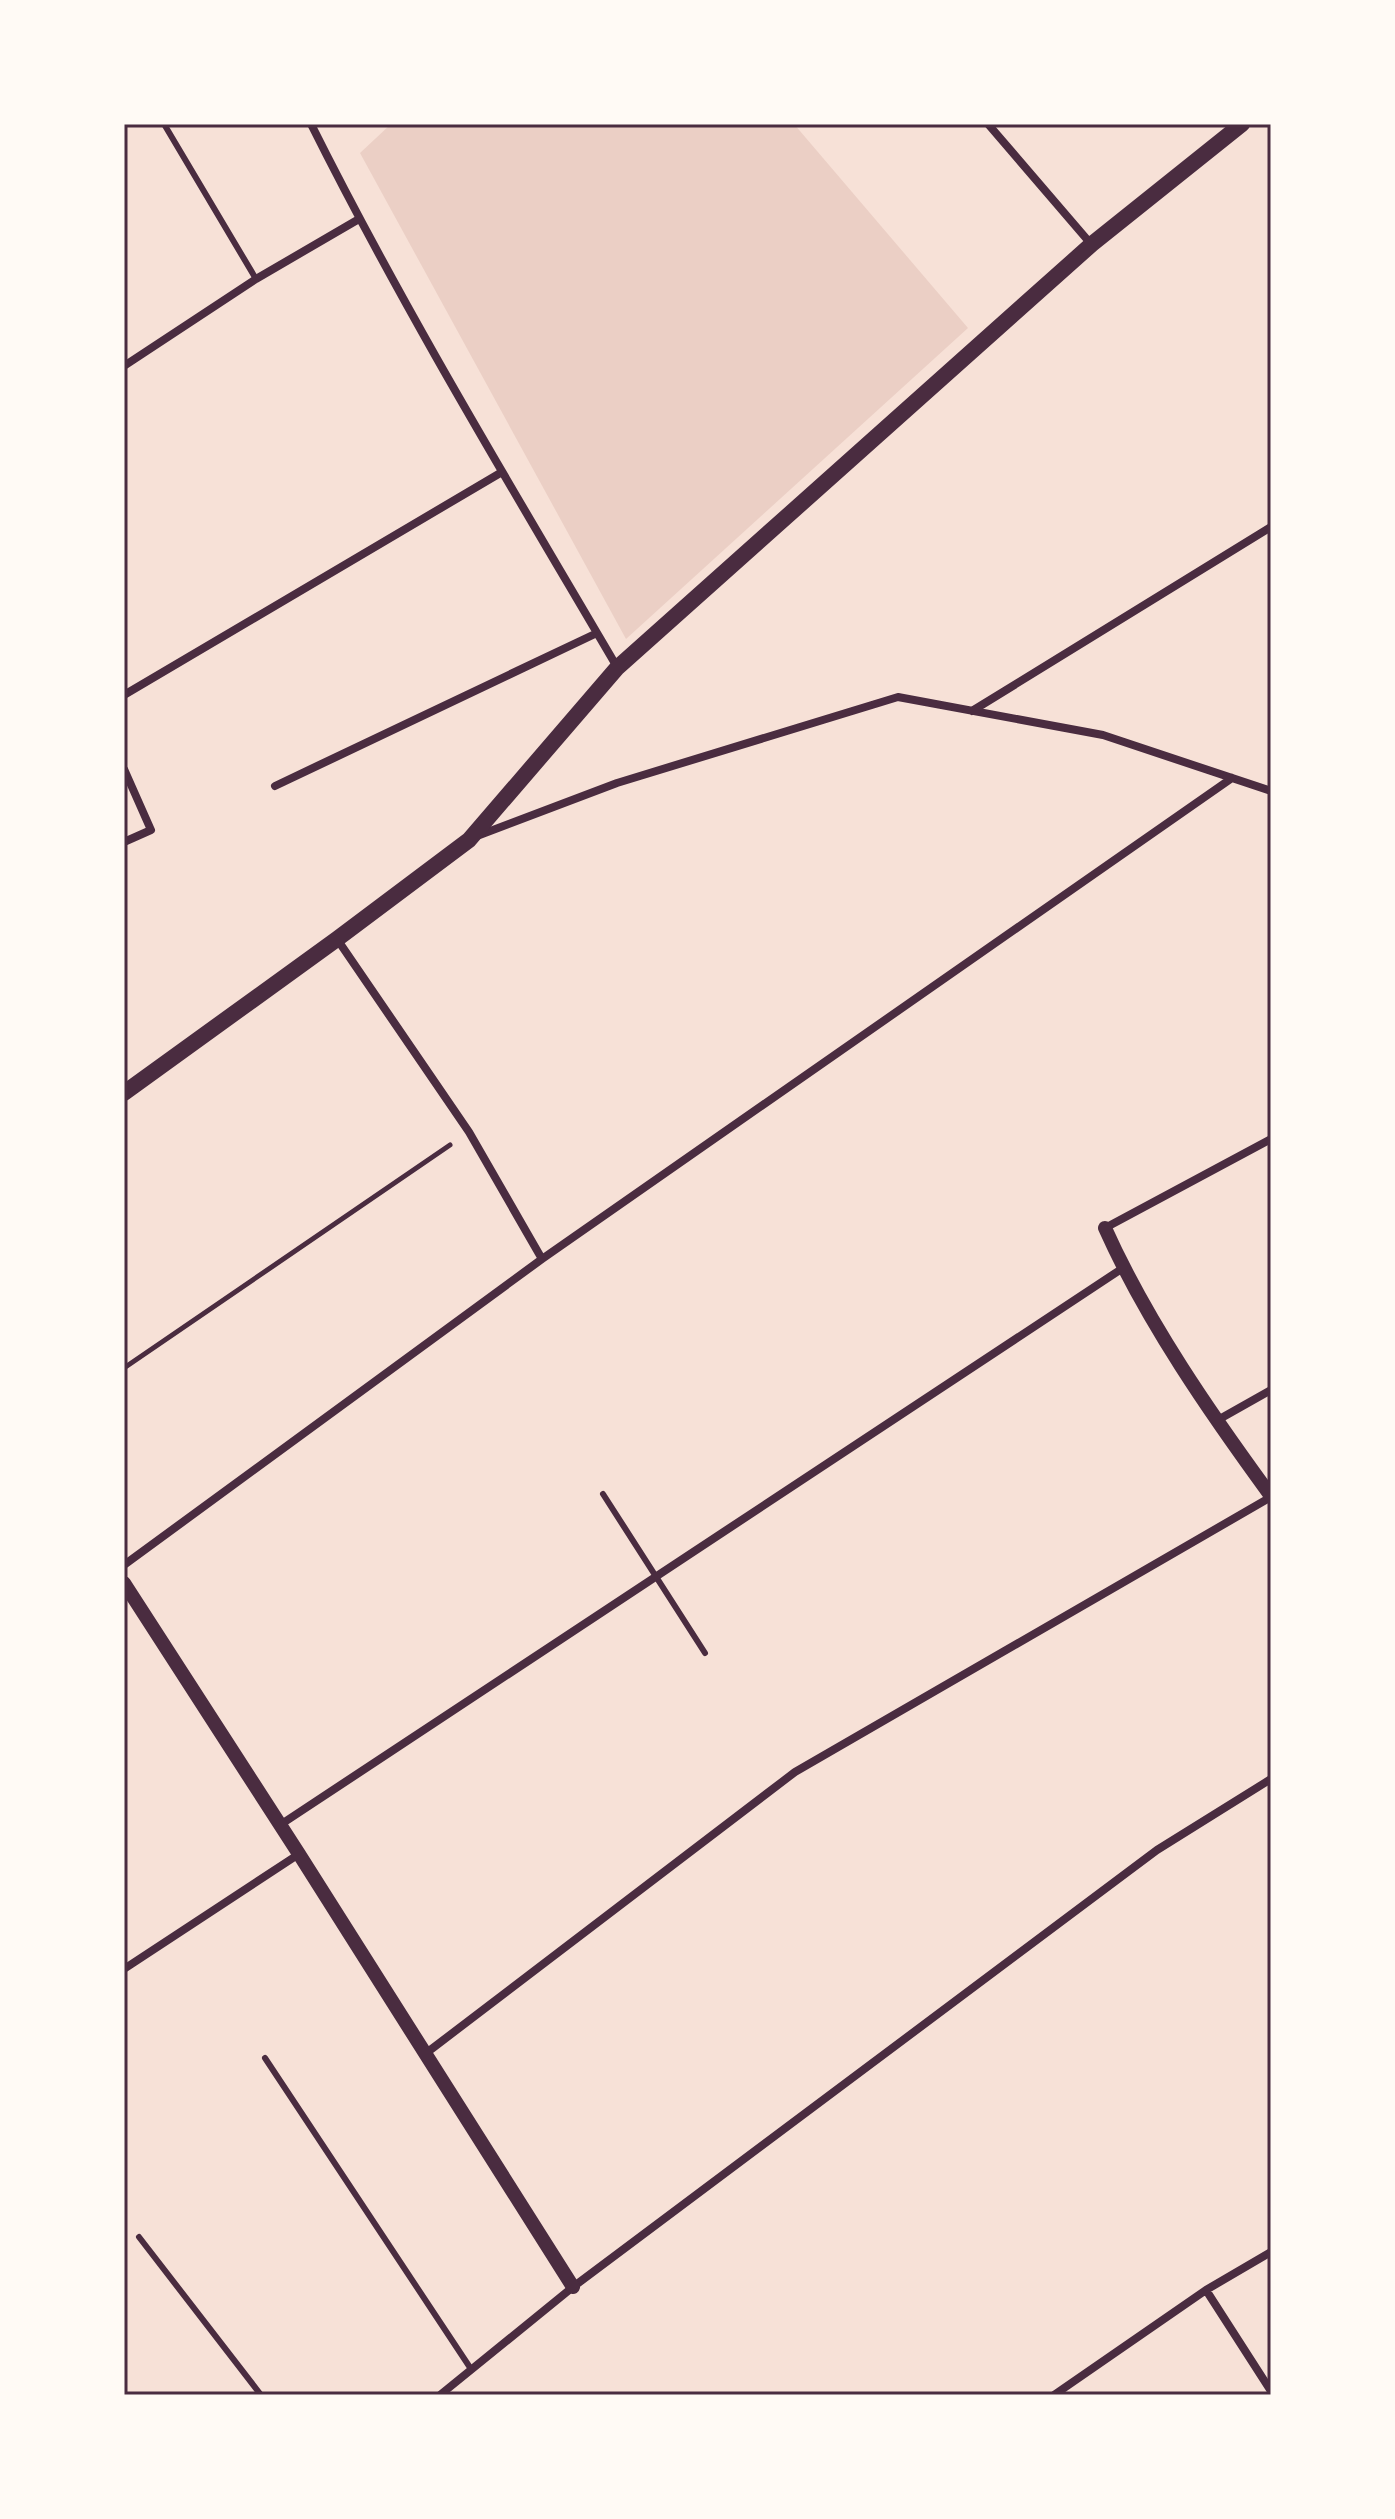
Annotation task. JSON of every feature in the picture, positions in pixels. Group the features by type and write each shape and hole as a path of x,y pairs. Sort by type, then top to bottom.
{"main road":[{"path":"124,1093 469,840 617,668 1092,244 1242,124"}],"street":[{"path":"311,124 359,219 617,668"},
{"path":"988,124 1092,244"},
{"path":"124,366 256,279 359,219"},
{"path":"124,695 502,472"},
{"path":"971,711 1271,527"},
{"path":"275,786 597,633"},
{"path":"469,840 617,783 898,697 1103,735 1271,791"},
{"path":"124,769 151,830 124,842"},
{"path":"124,1565 542,1259 1232,778"},
{"path":"337,939 469,1132 542,1259"},
{"path":"425,2054 795,1772 1271,1497 1216,1421 1123,1268 1105,1228 1271,1139"},
{"path":"280,1825 1123,1268"},
{"path":"1216,1421 1271,1390"},
{"path":"124,1583 573,2287"},
{"path":"440,2395 573,2287 1157,1850 1271,1779"},
{"path":"124,1969 299,1854"},
{"path":"1054,2395 1206,2290 1271,2252"},
{"path":"1206,2290 1271,2391"}],"lane":[{"path":"164,124 256,279"},
{"path":"603,1494 658,1575 705,1653"},
{"path":"265,2058 471,2369"},
{"path":"139,2237 261,2395"}],"path":[{"path":"124,1368 469,1132"}],"shaded area":[{"path":"391,124 794,124 968,328 626,639 360,153"}]}
